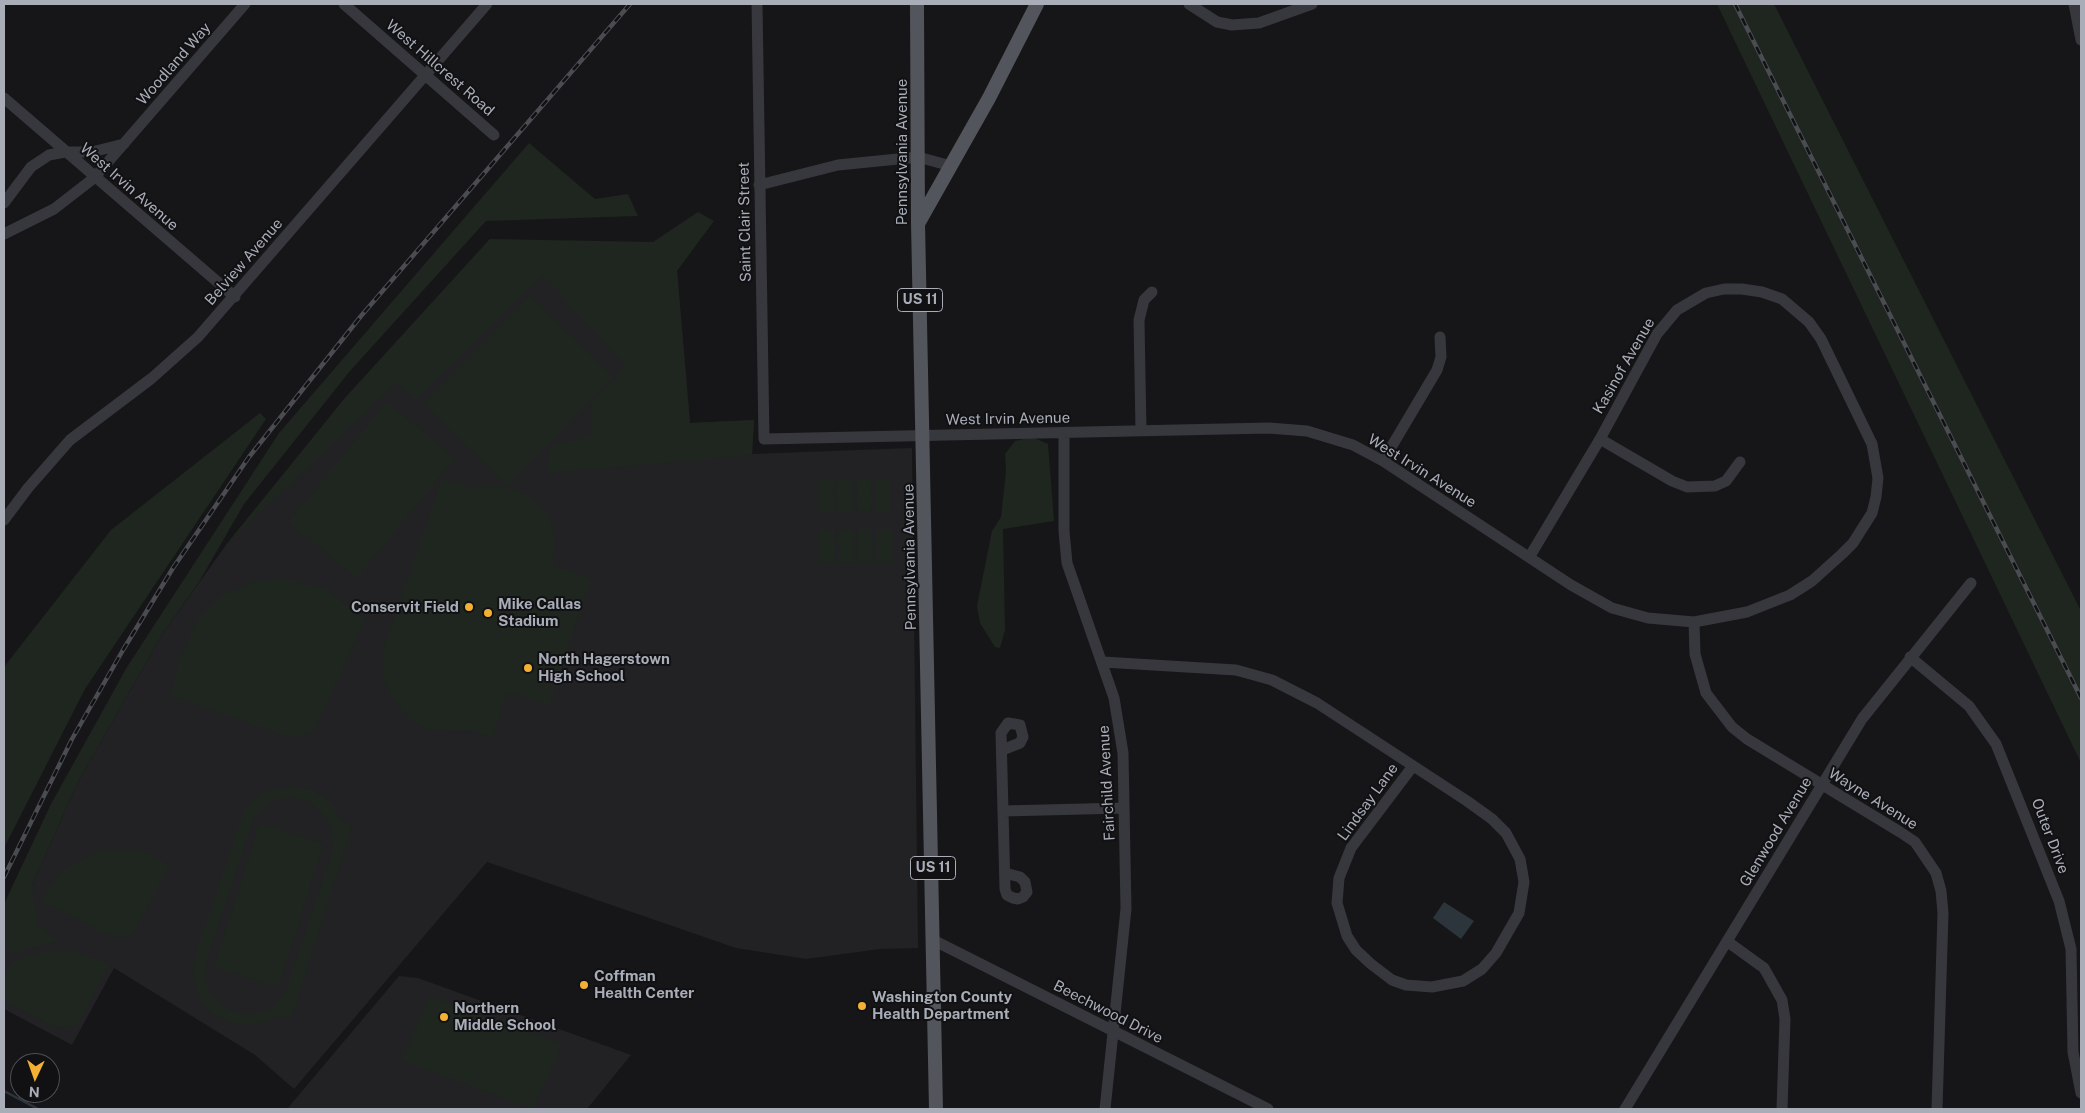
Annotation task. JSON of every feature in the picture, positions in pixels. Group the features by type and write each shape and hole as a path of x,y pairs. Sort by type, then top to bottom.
{"main road":[{"name":"Pennsylvania Avenue","path":"917,4 918,223 935,941 936,1109"},
{"path":"918,223 951,166 1037,4"}],"street":[{"name":"Woodland Way","path":"4,234 54,209 94,178 126,144 245,4"},
{"name":"West Hillcrest Road","path":"344,4 494,135"},
{"name":"Belview Avenue","path":"4,520 28,488 70,440 174,359 235,297 487,4"},
{"name":"Saint Clair Street","path":"757,4 764,439"},
{"path":"1189,4 1217,22 1232,25 1259,23 1312,4"},
{"path":"2074,4 2081,40"},
{"name":"West Irvin Avenue","path":"4,98 94,178 235,297"},
{"path":"4,203 31,167 49,155 65,152 92,152 126,144"},
{"path":"759,185 838,165 918,157 951,166"},
{"name":"Kasinof Avenue","path":"1530,556 1600,439 1657,334 1677,310 1706,293 1742,288 1762,292 1782,300 1810,322 1821,339 1864,423 1876,460 1876,497 1872,513 1857,537 1842,554"},
{"path":"1140,431 1139,320 1144,300 1152,292"},
{"path":"1383,460 1437,370 1441,357 1440,338"},
{"name":"West Irvin Avenue","path":"764,439 1287,428 1330,437 1383,460 1571,585 1612,608 1648,618 1694,622 1747,612 1790,595 1812,581 1842,554"},
{"name":"Fairchild Avenue","path":"1064,433 1064,531 1067,563 1103,662 1114,698 1121,731 1126,909 1105,1109"},
{"path":"1600,439 1672,482 1687,487 1715,486 1726,480 1740,462"},
{"name":"Glenwood Avenue","path":"1625,1109 1862,719 1971,583"},
{"name":"Wayne Avenue","path":"1694,622 1695,654 1700,674 1706,693 1718,711 1747,739 1914,842 1936,872 1941,891 1943,913 1937,1109"},
{"name":"Outer Drive","path":"1910,657 1949,687 1969,706 1982,722 2006,766 2042,856 2059,901 2071,949 2073,1052 2081,1093"},
{"name":"Lindsay Lane","path":"1103,662 1236,670 1272,680 1317,703 1413,766 1492,819 1506,833 1520,859 1524,882 1519,913 1492,958 1482,969 1463,981 1432,987 1406,985 1392,980 1371,964 1356,950 1347,936 1337,903 1339,878 1351,848 1413,766"},
{"path":"1002,750 1005,873"},
{"path":"1003,811 1124,808"},
{"name":"Beechwood Drive","path":"935,941 1268,1109"},
{"path":"1728,942 1764,968 1782,1000 1785,1019 1782,1109"}],"shaded area":[{"path":"1717,4 1774,4 2081,611 2081,763"},
{"path":"529,143 595,199 628,194 638,216 486,221 350,371 244,504 199,582 163,633 78,782 32,885 37,924 58,940 16,953 4,949 4,904 51,804 127,667 279,433"},
{"path":"698,212 714,221 677,271 690,423 754,420 752,455 547,473 551,446 591,436 592,403 626,366 543,275 416,400 396,383 226,545 345,398 490,239 653,242"},
{"name":"North Hagerstown High School","path":"490,239 677,271 690,423 754,420 752,454 912,448 918,948 880,949 806,959 736,948 487,862 294,1089 255,1055 114,968 72,1045 4,1009 4,932 32,885 78,782 163,633 226,545 345,398"},
{"path":"530,296 613,377 507,485 424,404"},
{"path":"387,402 455,458 357,578 289,522"},
{"path":"260,413 266,419 85,689 4,848 4,667 111,530"},
{"path":"1032,437 1048,444 1054,521 1003,529 1005,630 1000,648 995,647 980,623 977,606 992,531 1001,517 1006,471 1005,454 1015,441"},
{"path":"890,478 891,511 876,511 875,479"},
{"name":"Mike Callas Stadium","path":"442,479 471,487 498,486 515,489 527,495 545,511 551,521 555,543 553,565 591,579 549,706 508,692 492,737 466,730 446,731 429,729 412,721 393,700 382,675 384,648"},
{"path":"852,479 853,512 838,512 837,480"},
{"path":"856,479 871,479 872,511 857,512"},
{"path":"818,480 833,480 834,512 819,512"},
{"path":"853,529 854,562 839,562 838,530"},
{"path":"858,529 872,529 873,561 858,562"},
{"path":"877,529 892,529 892,561 877,561"},
{"path":"819,530 834,530 835,562 820,562"},
{"path":"257,580 289,580 325,589 365,620 314,731 300,737 282,735 171,695 179,661 197,620 223,595"},
{"path":"292,786 310,789 323,796 333,805 341,821 352,825 291,1020 280,1016 254,1025 232,1023 210,1012 199,997 193,973 195,956 244,810 262,793 280,787","holes":["294,797 311,803 327,818 333,835 332,853 285,993 274,1006 265,1011 248,1015 237,1013 218,1003 210,993 205,977 207,958 254,817 270,802"]},
{"path":"260,824 324,844 278,987 214,967"},
{"path":"104,850 142,850 169,865 135,931 125,938 106,934 41,901 65,868"},
{"path":"1444,902 1474,921 1461,939 1433,918"},
{"path":"73,951 109,964 79,1023 66,1028 50,1025 4,1000 4,978 12,963 33,954"},
{"name":"Northern Middle School","path":"399,976 418,978 631,1055 587,1109 287,1109"},
{"path":"430,996 562,1044 533,1109 402,1061"}],"waterway":[{"path":"4,1091 38,1109"}],"railway":[{"path":"4,877 72,739 123,650 173,568 249,457 361,316 630,4"},
{"path":"1735,4 2081,698"}],"place":[{"name":"Conservit Field","path":"469,607"},
{"name":"Mike Callas Stadium","path":"488,613"},
{"name":"North Hagerstown High School","path":"528,668"},
{"name":"Coffman Health Center","path":"584,985"},
{"name":"Washington County Health Department","path":"862,1006"},
{"name":"Northern Middle School","path":"444,1017"}]}
